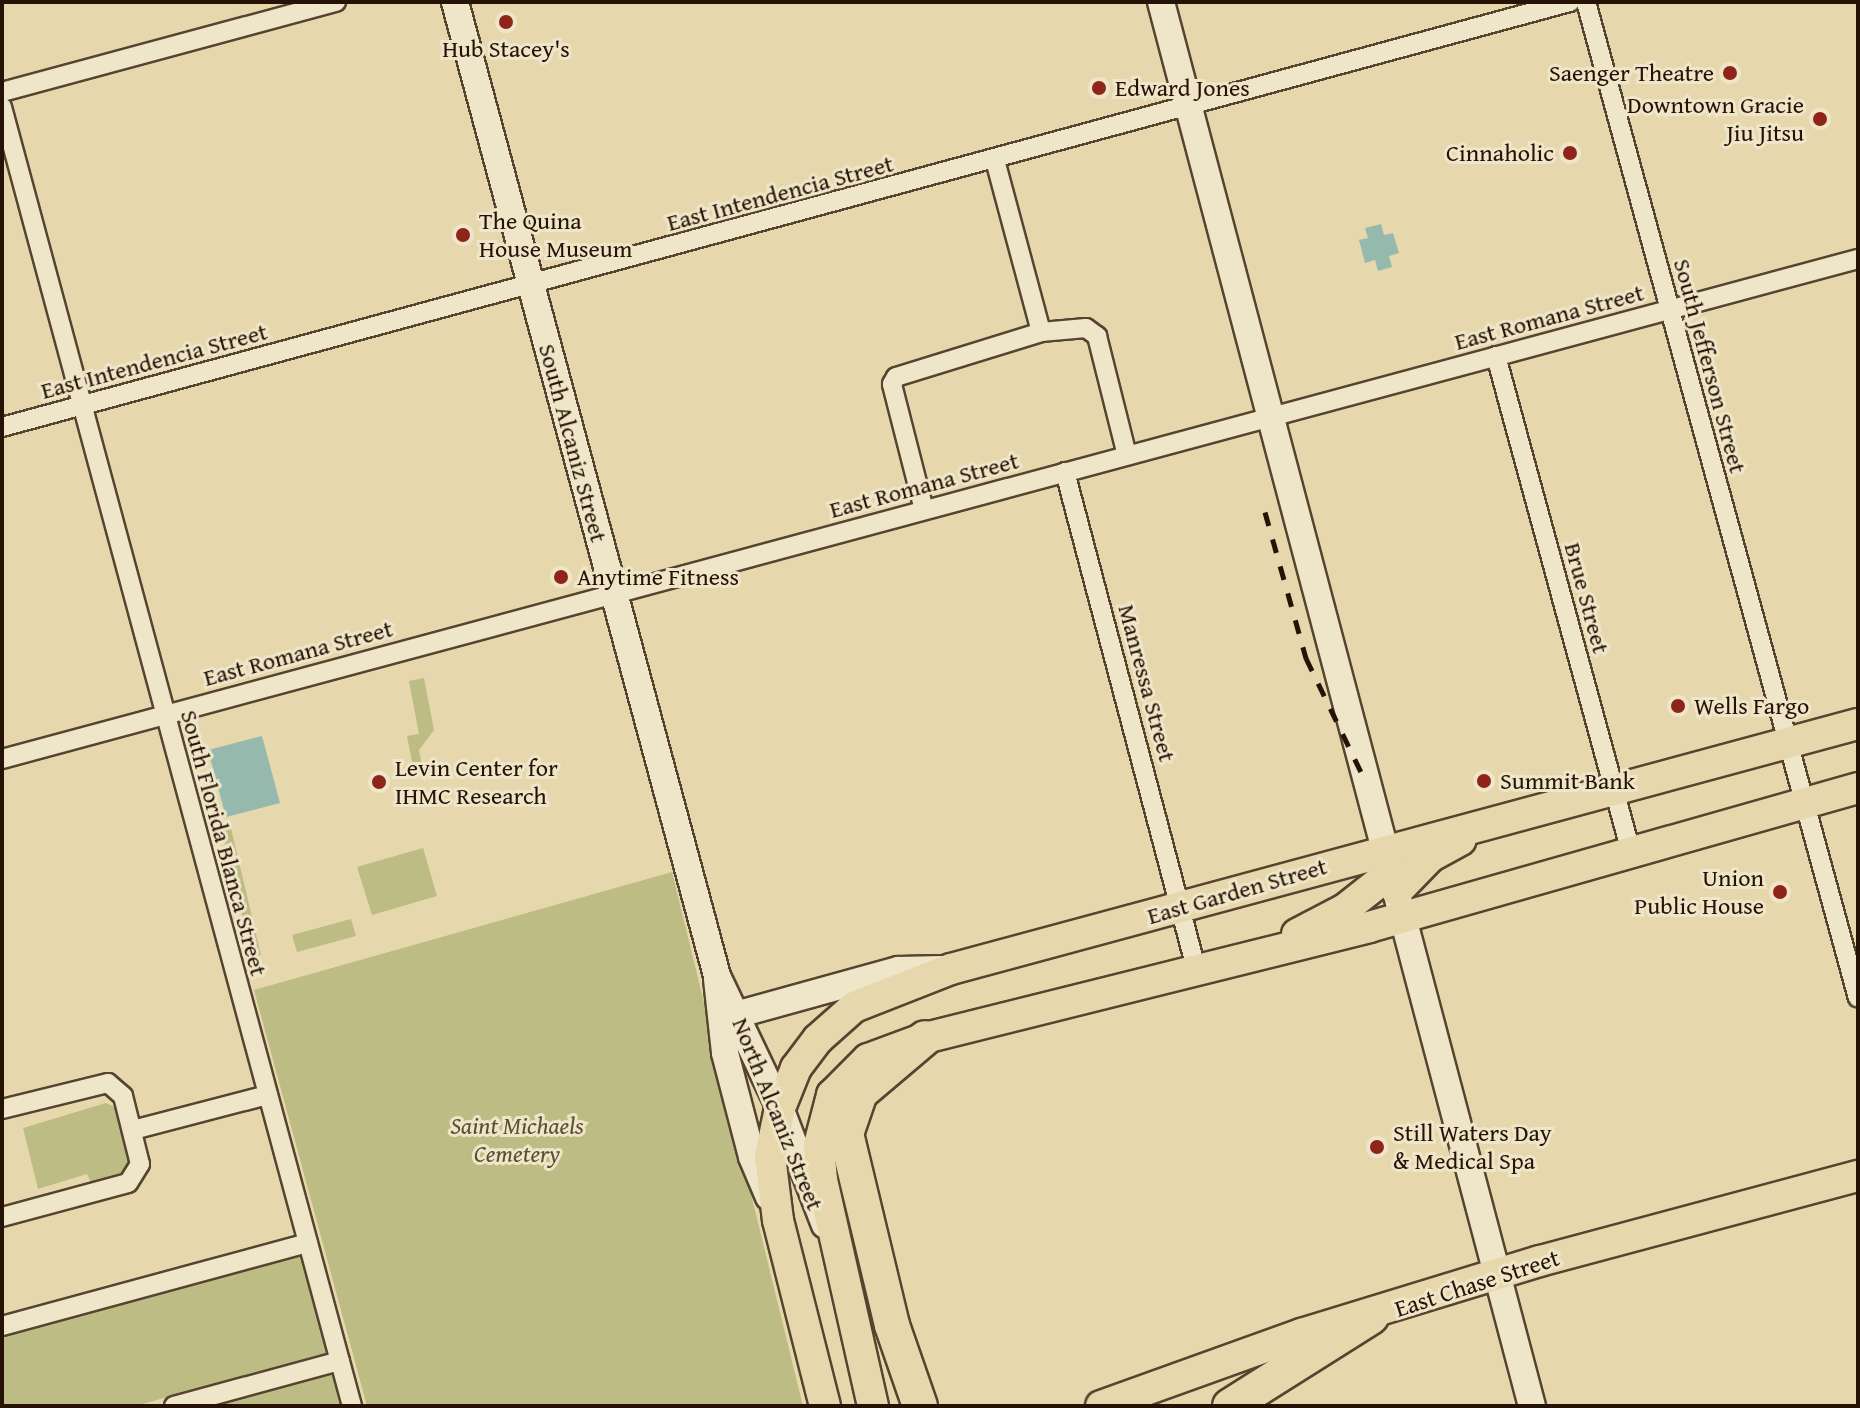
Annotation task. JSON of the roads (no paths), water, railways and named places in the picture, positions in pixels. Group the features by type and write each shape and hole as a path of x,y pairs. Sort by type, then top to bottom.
{"highway":[{"path":"920,1406 892,1325 846,1134 860,1093 925,1038"},
{"path":"1230,1406 1371,1317"}],"main road":[{"name":"East Garden Street","path":"837,1252 819,1145 828,1103 856,1066 925,1038 1249,959 1394,882 1487,825 1858,724"},
{"name":"East Garden Street","path":"778,1220 770,1157 780,1108 801,1061 842,1016 884,992 951,969 1183,907 1631,852 1858,788"},
{"path":"1249,959 1394,882 1430,857 1487,825"},
{"name":"East Chase Street","path":"1112,1402 1301,1334 1371,1317 1497,1275 1858,1176"},
{"name":"North Alcaniz Street","path":"778,1220 825,1406"},
{"name":"North Alcaniz Street","path":"837,1252 873,1406"}],"street":[{"path":"2,92 336,2"},
{"name":"South Alcaniz Street","path":"455,2 717,976"},
{"path":"1161,2 1532,1406"},
{"name":"East Intendencia Street","path":"2,427 1570,2"},
{"name":"South Jefferson Street","path":"1586,2 1858,998"},
{"name":"South Florida Blanca Street","path":"2,107 352,1406"},
{"path":"995,160 1041,332"},
{"name":"East Romana Street","path":"2,759 1127,455 1272,420 1858,259"},
{"path":"924,510 892,384 896,377 1041,332 1086,328 1097,336 1127,455"},
{"name":"Brue Street","path":"1496,356 1631,852"},
{"name":"Manressa Street","path":"1065,472 1183,907 1197,972"},
{"path":"739,1014 898,970 951,969"},
{"name":"North Alcaniz Street","path":"717,976 739,1014 780,1108 837,1252"},
{"name":"North Alcaniz Street","path":"717,976 716,1007 725,1053 752,1157 778,1220"},
{"path":"2,1109 108,1083 123,1096 140,1164 128,1183 2,1217"},
{"path":"133,1130 267,1095"},
{"path":"2,1326 308,1243"},
{"path":"174,1406 340,1361"}],"water":[{"path":"1381,224 1384,235 1393,233 1399,253 1389,256 1392,267 1378,271 1375,260 1365,263 1359,240 1368,238 1365,228"},
{"path":"262,736 280,803 226,817 208,750"}],"railway":[{"path":"1265,512 1306,658 1367,784"}],"place":[{"name":"Hub Stacey's","path":"506,22"},
{"name":"Saenger Theatre","path":"1730,73"},
{"name":"Edward Jones","path":"1099,88"},
{"name":"Downtown Gracie Jiu Jitsu","path":"1820,119"},
{"name":"Cinnaholic","path":"1570,153"},
{"name":"The Quina House Museum","path":"463,235"},
{"name":"Anytime Fitness","path":"561,577"},
{"name":"Wells Fargo","path":"1678,706"},
{"name":"Summit Bank","path":"1484,781"},
{"name":"Levin Center for IHMC Research","path":"379,782"},
{"name":"Union Public House","path":"1780,892"},
{"name":"Still Waters Day & Medical Spa","path":"1377,1147"}],"park label":[{"name":"Saint Michaels Cemetery","path":"517,1140"}]}
